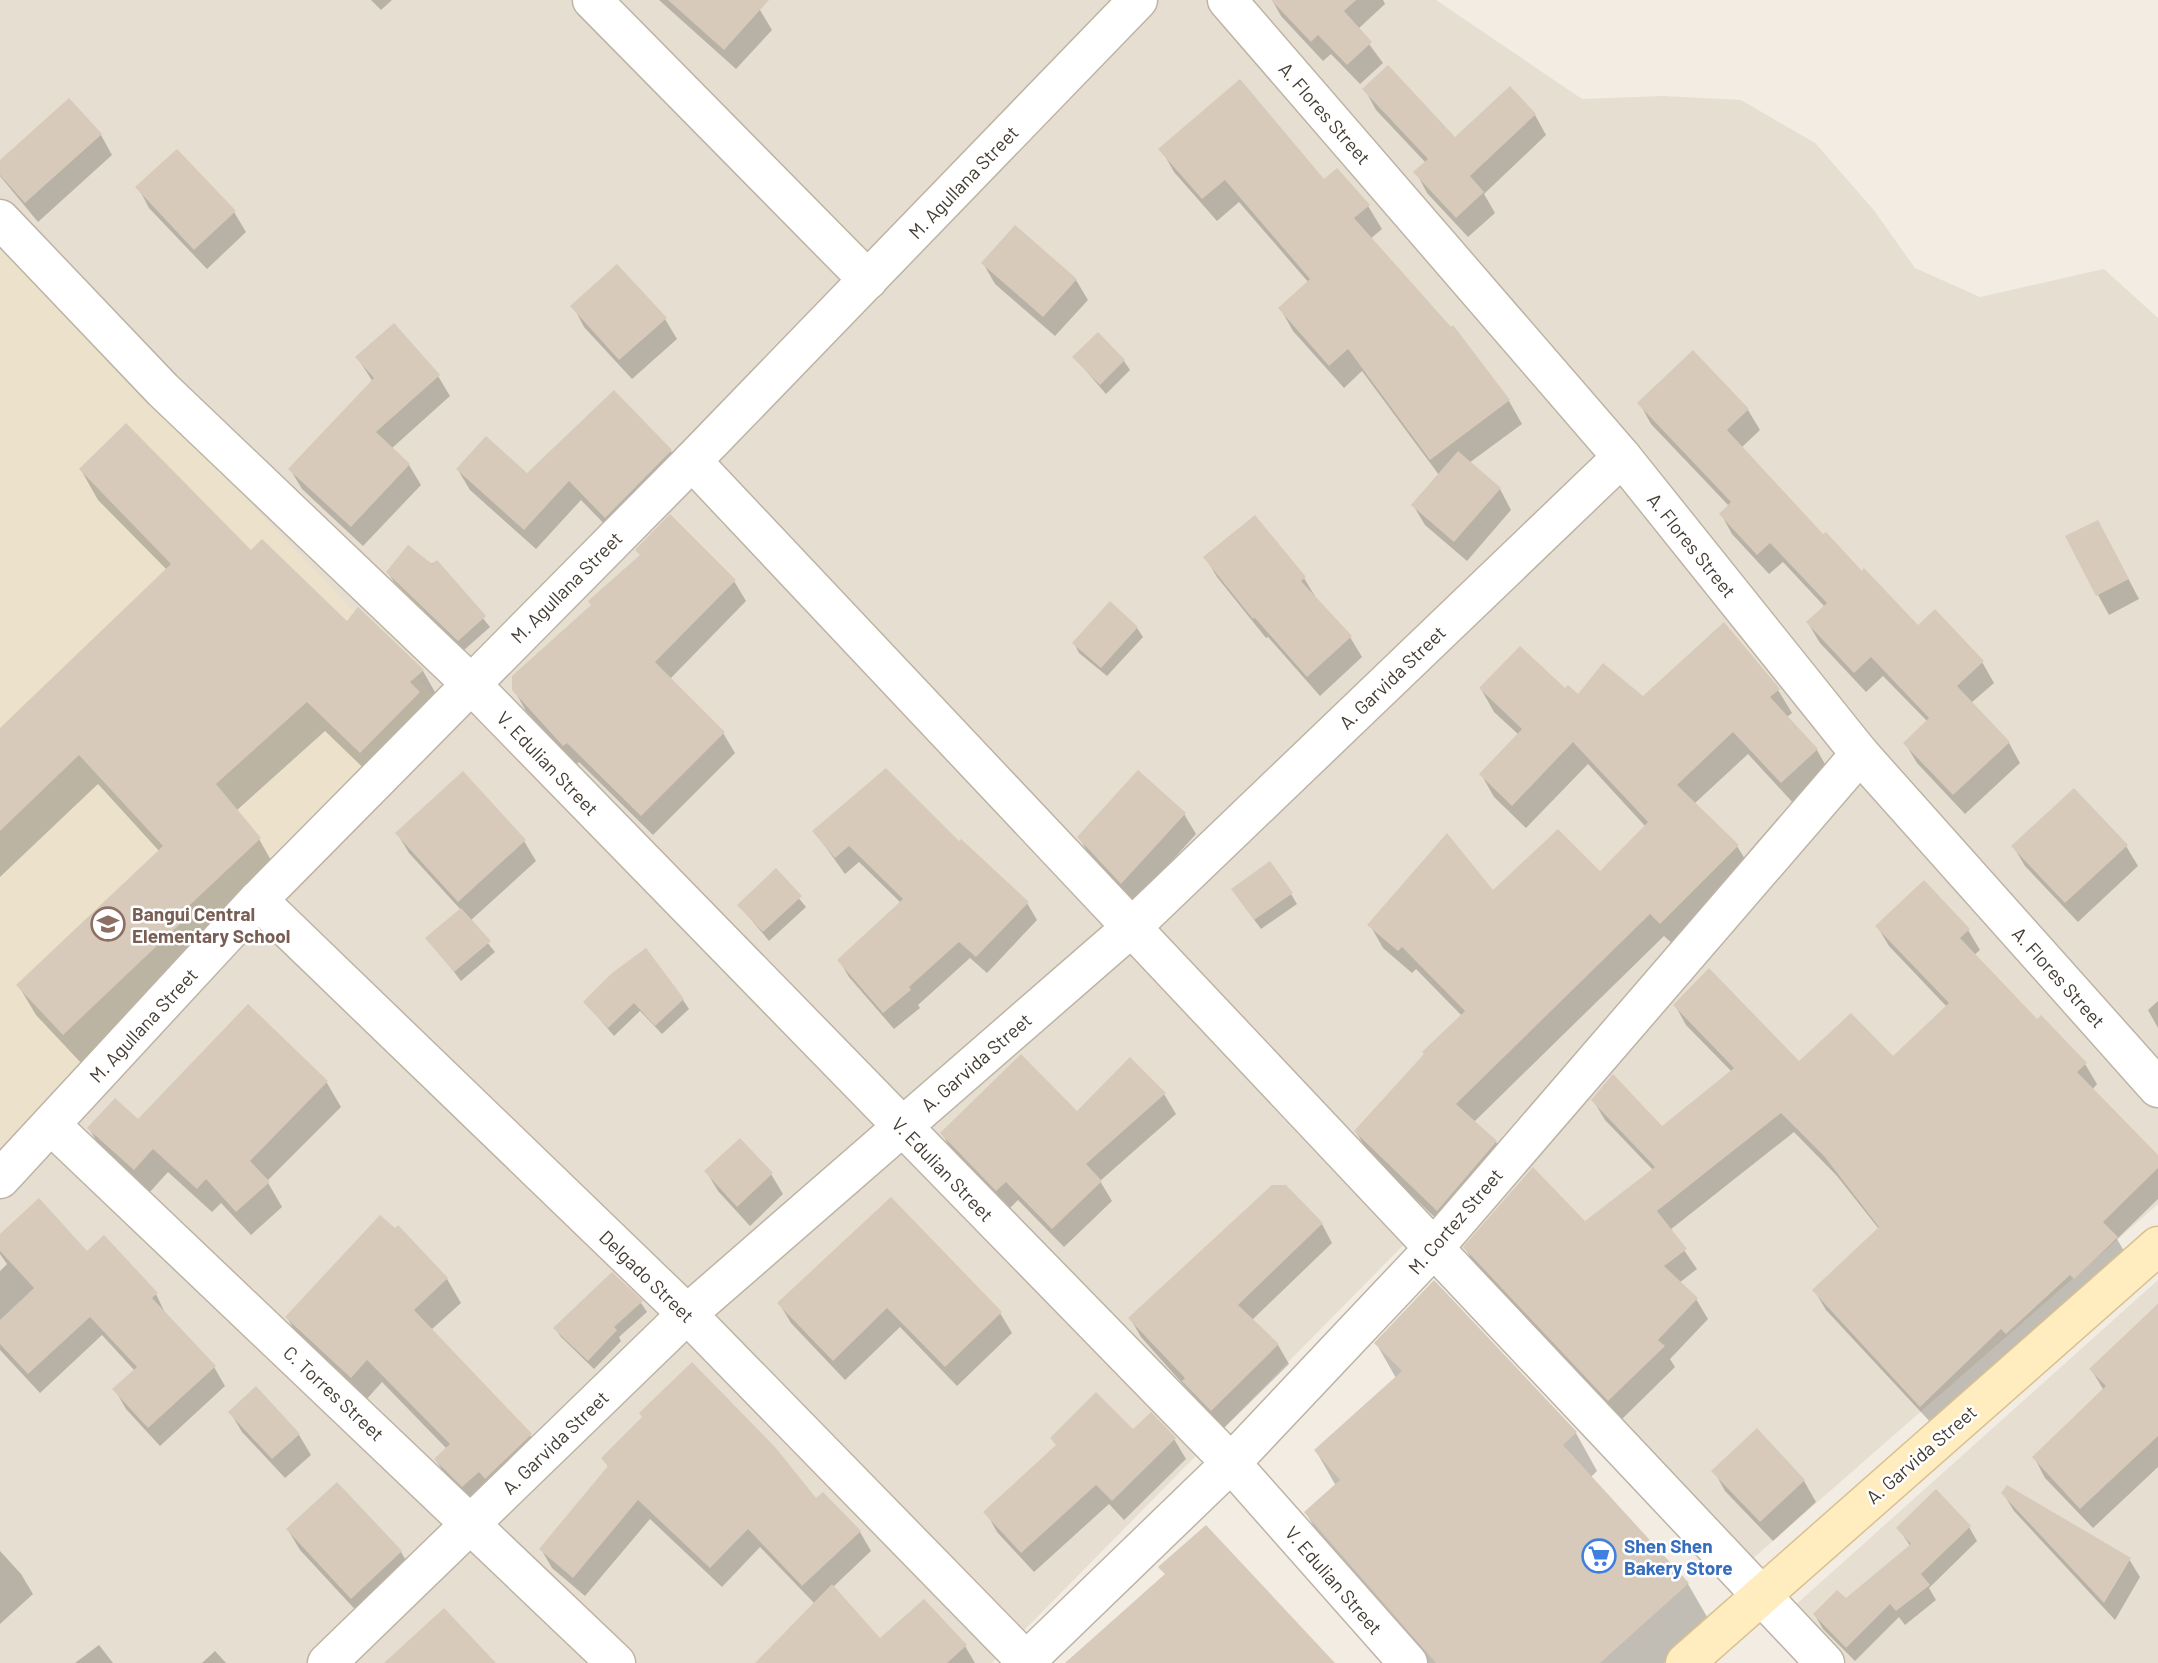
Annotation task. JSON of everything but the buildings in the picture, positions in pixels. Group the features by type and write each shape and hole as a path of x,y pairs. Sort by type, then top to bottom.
{"main road":[{"name":"A. Garvida Street","path":"1685,1663 1760,1594 2158,1246"}],"street":[{"path":"592,0 868,280"},
{"name":"M. Agullana Street","path":"0,1180 258,900 692,461 1138,0"},
{"name":"A. Flores Street","path":"1227,0 1622,457 1860,754 2158,1088"},
{"name":"V. Edulian Street","path":"0,219 163,390 470,683 1231,1463 1408,1663"},
{"name":"A. Garvida Street","path":"327,1663 687,1314 1133,926 1622,457"},
{"path":"692,461 1825,1663"},
{"name":"M. Cortez Street","path":"1025,1662 1231,1463 1433,1249 1860,754"},
{"name":"Delgado Street","path":"258,900 687,1314 1025,1662"},
{"name":"C. Torres Street","path":"51,1125 616,1663"}],"shaded area":[{"path":"0,0 1436,0 1582,99 1664,96 1741,100 1815,143 1873,209 1915,268 1980,297 2104,269 2158,318 2158,1204 1742,1568 1432,1216 992,1663 0,1663"},
{"name":"Bangui Central Elementary School","path":"0,242 434,695 0,1154"},
{"path":"2158,1280 2158,1663 1846,1663 1792,1608"}],"place":[{"name":"Bangui Central Elementary School","path":"108,924"},
{"name":"Shen Shen Bakery Store","path":"1599,1556"}]}
